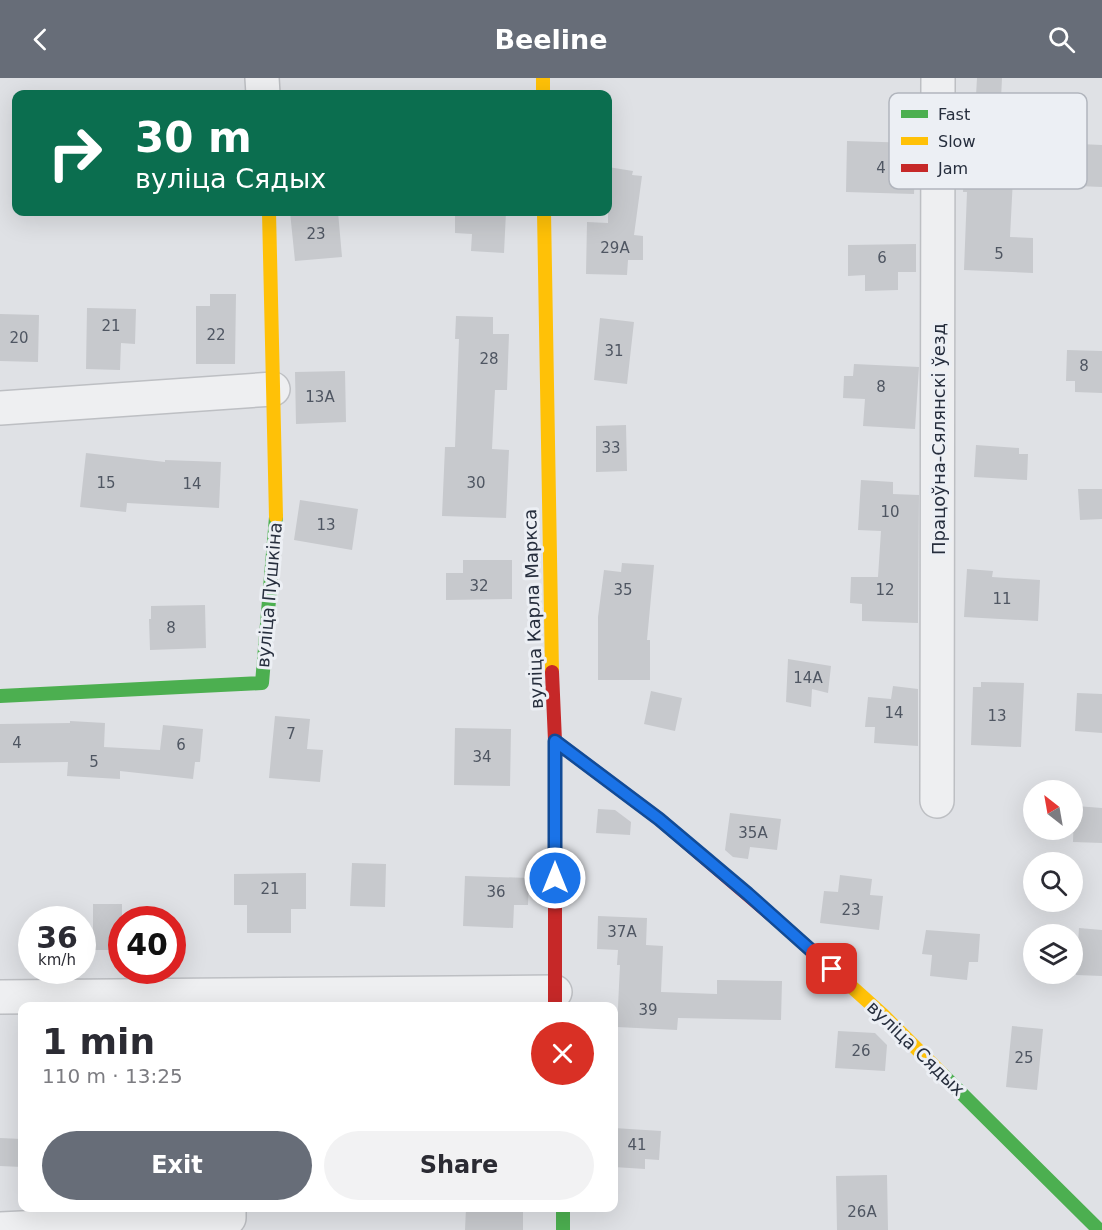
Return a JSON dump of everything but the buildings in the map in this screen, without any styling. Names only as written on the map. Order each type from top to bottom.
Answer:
[{"type":"street","name":"Працоўна-Сялянскі ўезд","points":[[938,78],[938,93]]},
{"type":"street","name":"Працоўна-Сялянскі ўезд","points":[[937,801],[938,189]]},
{"type":"street","name":"вуліца Пушкіна","points":[[0,696],[262,682],[276,511],[269,216]]},
{"type":"street","name":"вуліца Карла Маркса","points":[[544,216],[551,645],[555,741],[555,999]]},
{"type":"street","points":[[0,408],[273,389]]},
{"type":"street","name":"вуліца Сядых","points":[[555,741],[659,819],[748,894],[883,1015],[1099,1230]]},
{"type":"street","points":[[0,997],[231,1001],[555,999]]},
{"type":"street","points":[[0,1229],[229,1218],[229,1212]]},
{"type":"street","points":[[563,1212],[563,1230]]},
{"type":"traffic: fast","points":[[0,696],[262,683],[276,517]]},
{"type":"traffic: fast","points":[[942,1074],[1099,1230]]},
{"type":"traffic: fast","points":[[563,1212],[563,1230]]},
{"type":"traffic: slow","points":[[543,78],[543,90]]},
{"type":"traffic: slow","points":[[269,216],[276,517]]},
{"type":"traffic: slow","points":[[544,216],[552,672]]},
{"type":"traffic: slow","points":[[776,919],[883,1015],[942,1074]]},
{"type":"traffic: jam","points":[[552,672],[555,741],[555,1002]]},
{"type":"traffic: jam","points":[[555,741],[659,819],[776,919]]},
{"type":"route","points":[[555,878],[555,741],[659,819],[832,969]]}]
